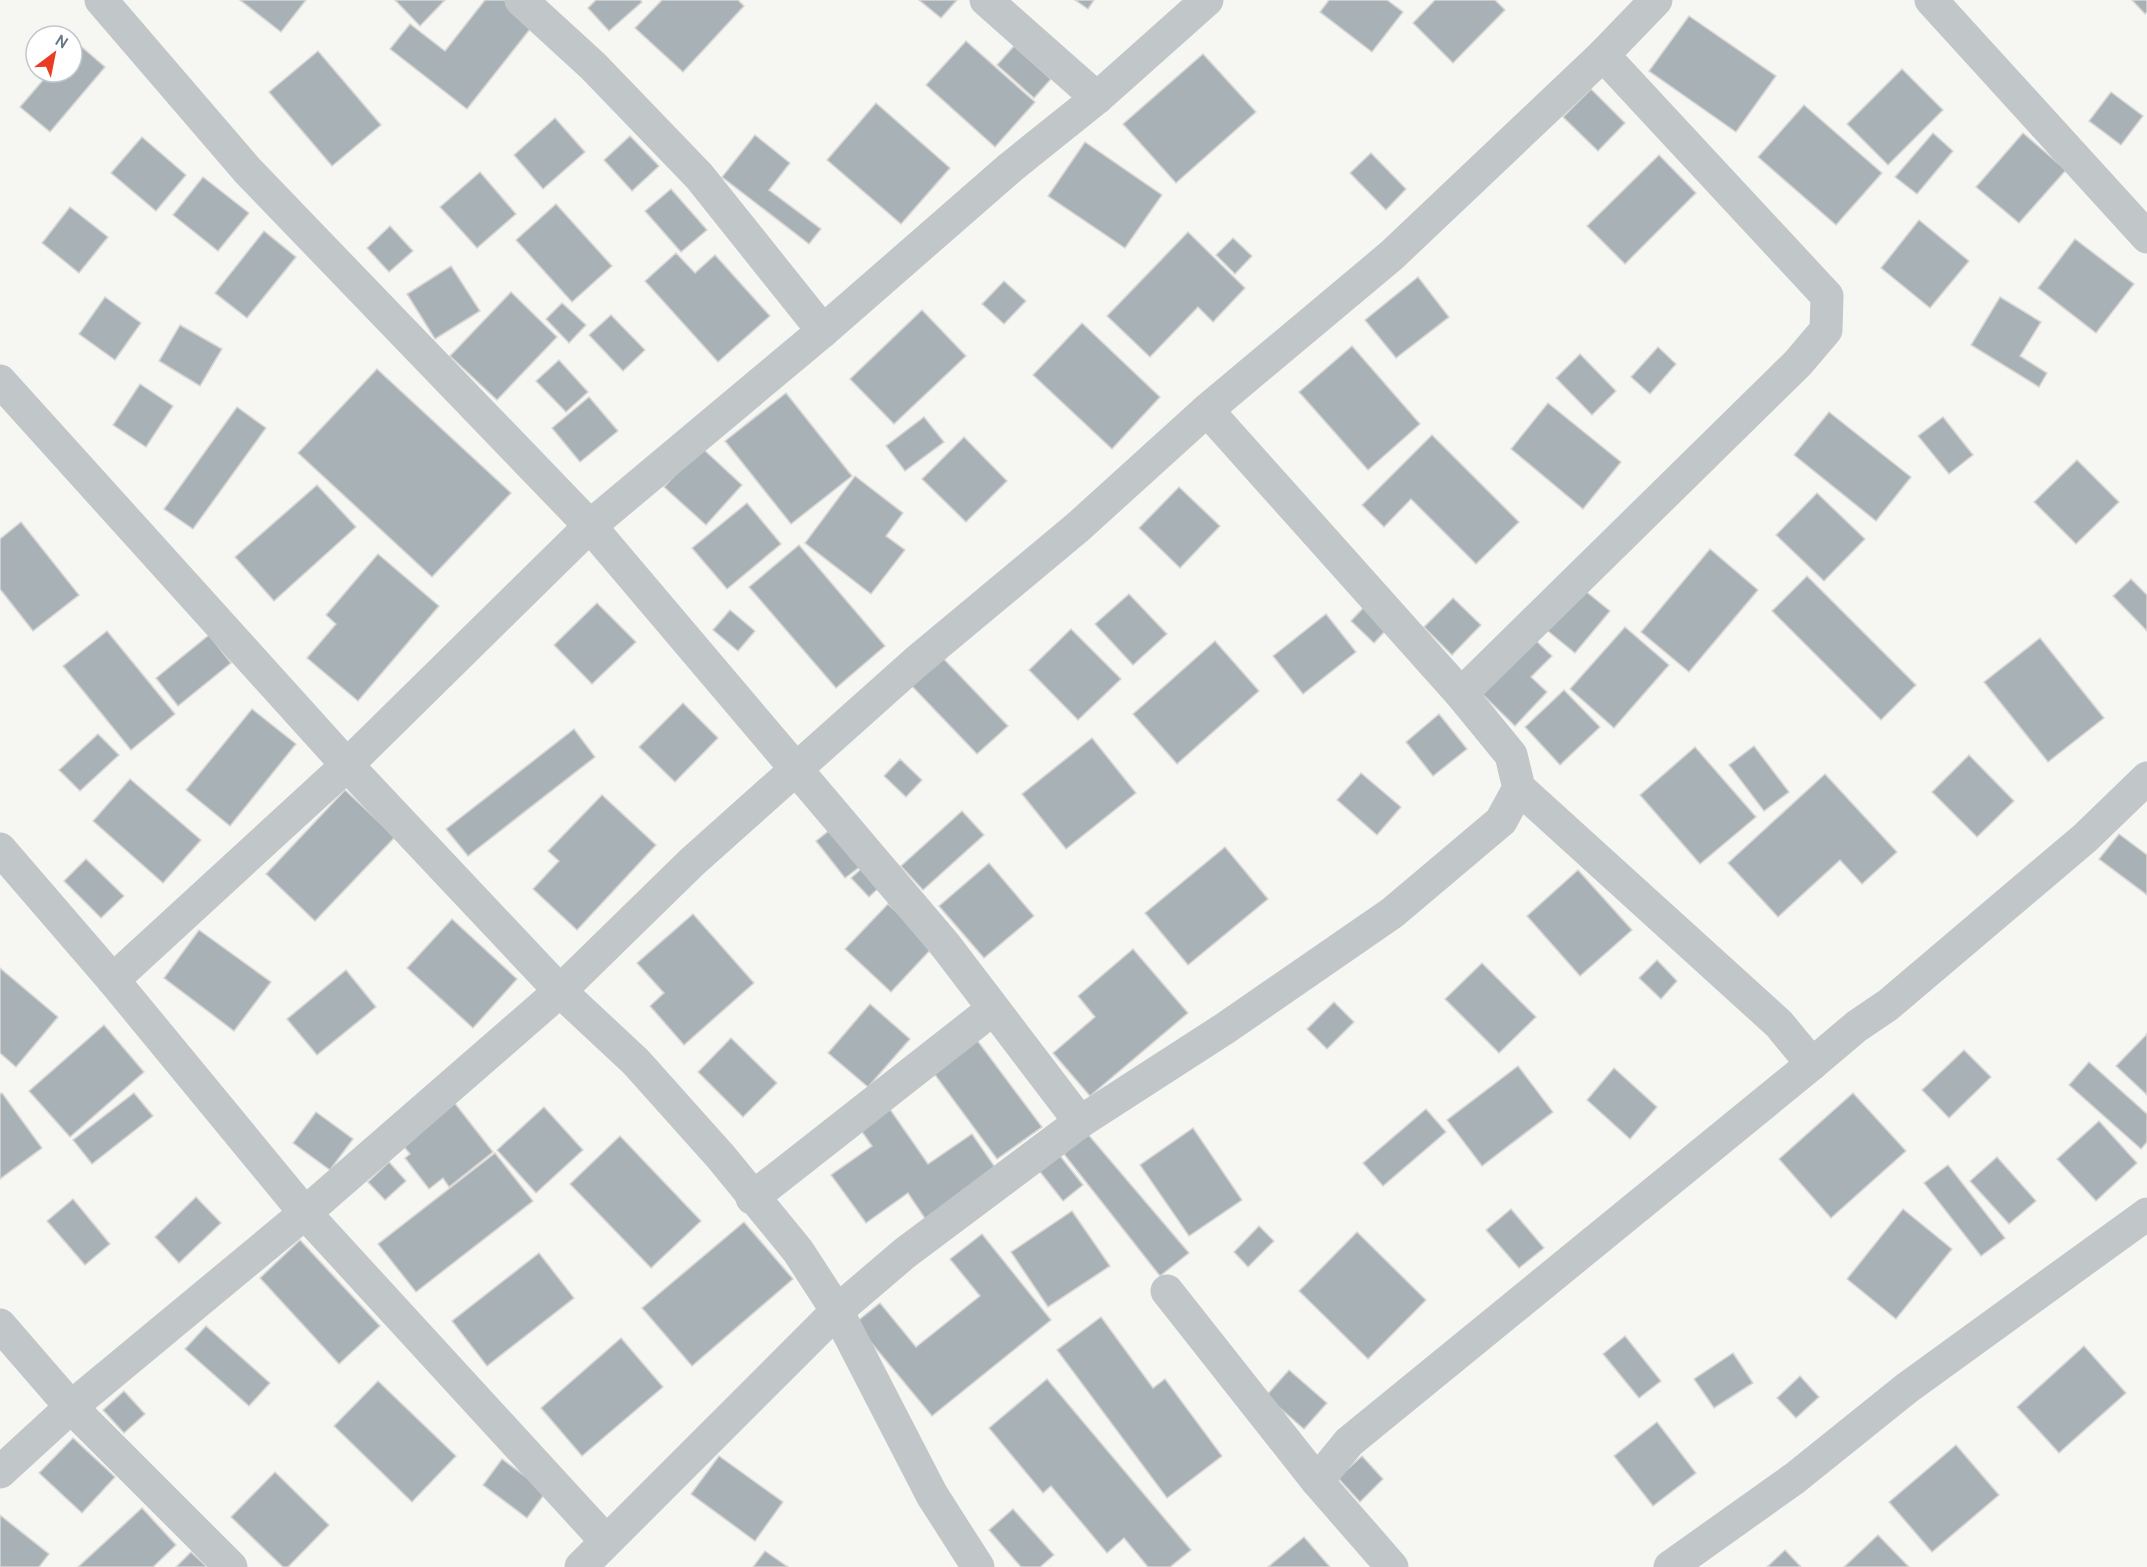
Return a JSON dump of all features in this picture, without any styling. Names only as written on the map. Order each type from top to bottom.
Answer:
[{"type":"street","points":[[102,0],[248,171],[590,526],[946,946],[1080,1122]]},
{"type":"street","points":[[521,0],[593,66],[699,176],[823,332]]},
{"type":"street","points":[[986,0],[1097,98]]},
{"type":"street","points":[[113,980],[347,765],[590,526],[823,332],[1011,167],[1097,98],[1207,0]]},
{"type":"street","points":[[0,1472],[71,1407],[305,1213],[560,991],[692,862],[916,662],[1078,528],[1207,411],[1392,255],[1603,55],[1656,0]]},
{"type":"street","points":[[1931,0],[2147,237]]},
{"type":"street","points":[[1461,694],[1798,363],[1826,330],[1827,296],[1603,55]]},
{"type":"street","points":[[0,381],[347,765],[560,991],[636,1062],[721,1157],[752,1198],[798,1251],[837,1311],[932,1495],[978,1567]]},
{"type":"street","points":[[1207,411],[1461,694],[1511,755],[1519,788],[1779,1024],[1812,1064]]},
{"type":"street","points":[[1317,1481],[1349,1442],[1857,1026],[1888,1005],[2085,838],[2147,778]]},
{"type":"street","points":[[581,1567],[837,1311],[905,1253],[1080,1122],[1224,1029],[1392,913],[1501,822],[1519,788]]},
{"type":"street","points":[[0,849],[113,980],[305,1213],[606,1541]]},
{"type":"street","points":[[752,1198],[993,1009]]},
{"type":"street","points":[[1670,1567],[1795,1478],[1907,1388],[2147,1214]]},
{"type":"street","points":[[1167,1290],[1317,1481],[1392,1567]]},
{"type":"street","points":[[0,1324],[71,1407],[231,1567]]},
{"type":"building","points":[[240,0],[306,0],[281,32]]},
{"type":"building","points":[[395,0],[445,0],[420,26]]},
{"type":"building","points":[[485,0],[504,0],[534,24],[467,109],[390,49],[410,24],[445,51]]},
{"type":"building","points":[[596,0],[640,0],[642,2],[609,31],[588,8]]},
{"type":"building","points":[[662,0],[738,0],[744,6],[683,72],[635,28]]},
{"type":"building","points":[[919,0],[957,0],[941,18]]},
{"type":"building","points":[[1075,0],[1094,0],[1088,9]]},
{"type":"building","points":[[1329,0],[1387,0],[1403,12],[1372,52],[1320,12]]},
{"type":"building","points":[[1435,0],[1495,0],[1505,10],[1453,63],[1413,23]]},
{"type":"building","points":[[2132,0],[2147,0],[2147,12],[2145,14]]},
{"type":"building","points":[[1689,16],[1776,76],[1736,132],[1649,71]]},
{"type":"building","points":[[966,41],[1035,102],[995,147],[926,85]]},
{"type":"building","points":[[1014,46],[1051,79],[1034,98],[997,65]]},
{"type":"building","points":[[84,49],[105,67],[50,132],[20,107],[40,84],[84,84]]},
{"type":"building","points":[[318,51],[381,125],[332,166],[269,92]]},
{"type":"building","points":[[1203,54],[1256,112],[1176,183],[1123,124]]},
{"type":"building","points":[[1902,69],[1943,110],[1888,165],[1847,124]]},
{"type":"building","points":[[1591,89],[1625,123],[1598,151],[1563,117]]},
{"type":"building","points":[[2111,92],[2143,116],[2121,145],[2089,121]]},
{"type":"building","points":[[876,103],[950,168],[901,224],[827,160]]},
{"type":"building","points":[[1804,105],[1882,173],[1836,225],[1758,157]]},
{"type":"building","points":[[555,118],[585,152],[543,189],[514,155]]},
{"type":"building","points":[[1933,133],[1953,151],[1917,194],[1895,177]]},
{"type":"building","points":[[2023,133],[2066,170],[2019,223],[1976,187]]},
{"type":"building","points":[[755,135],[790,163],[769,190],[821,229],[809,244],[722,177]]},
{"type":"building","points":[[630,136],[659,166],[632,191],[604,160]]},
{"type":"building","points":[[142,137],[186,175],[156,211],[111,173]]},
{"type":"building","points":[[1085,142],[1162,195],[1125,248],[1048,196]]},
{"type":"building","points":[[1371,153],[1406,189],[1386,210],[1350,173]]},
{"type":"building","points":[[1659,155],[1696,193],[1625,264],[1587,226]]},
{"type":"building","points":[[480,172],[516,214],[477,248],[440,207]]},
{"type":"building","points":[[203,177],[249,213],[218,251],[173,215]]},
{"type":"building","points":[[671,189],[707,230],[681,252],[645,211]]},
{"type":"building","points":[[556,204],[612,266],[572,302],[516,240]]},
{"type":"building","points":[[70,207],[108,237],[79,273],[42,243]]},
{"type":"building","points":[[1919,220],[1969,261],[1930,308],[1881,268]]},
{"type":"building","points":[[390,226],[413,251],[389,272],[367,248]]},
{"type":"building","points":[[264,231],[296,257],[247,318],[215,293]]},
{"type":"building","points":[[1188,232],[1245,288],[1213,322],[1198,307],[1150,357],[1107,316]]},
{"type":"building","points":[[1233,238],[1252,256],[1235,274],[1216,255]]},
{"type":"building","points":[[2075,239],[2134,284],[2096,333],[2038,288]]},
{"type":"building","points":[[676,253],[695,273],[715,255],[770,316],[718,362],[645,281]]},
{"type":"building","points":[[451,266],[480,311],[435,339],[407,294]]},
{"type":"building","points":[[1418,277],[1449,317],[1396,358],[1365,320]]},
{"type":"building","points":[[1004,281],[1026,301],[1004,324],[982,304]]},
{"type":"building","points":[[511,292],[557,337],[497,400],[450,356]]},
{"type":"building","points":[[105,297],[141,323],[115,360],[79,334]]},
{"type":"building","points":[[2000,297],[2041,322],[2020,356],[2047,373],[2039,387],[1971,345]]},
{"type":"building","points":[[562,303],[586,325],[569,343],[546,319]]},
{"type":"building","points":[[922,310],[966,356],[894,424],[850,379]]},
{"type":"building","points":[[611,315],[645,350],[623,371],[589,335]]},
{"type":"building","points":[[1082,323],[1160,397],[1112,449],[1033,375]]},
{"type":"building","points":[[180,325],[222,349],[200,386],[159,361]]},
{"type":"building","points":[[1352,346],[1420,424],[1368,470],[1299,392]]},
{"type":"building","points":[[1658,347],[1676,364],[1650,394],[1631,377]]},
{"type":"building","points":[[1580,354],[1616,391],[1592,415],[1556,378]]},
{"type":"building","points":[[559,360],[588,392],[566,412],[536,381]]},
{"type":"building","points":[[377,369],[511,493],[432,577],[298,453]]},
{"type":"building","points":[[140,384],[173,406],[146,447],[113,425]]},
{"type":"building","points":[[786,393],[852,476],[791,524],[725,441]]},
{"type":"building","points":[[589,397],[618,431],[580,462],[552,428]]},
{"type":"building","points":[[1548,403],[1621,462],[1583,509],[1511,449]]},
{"type":"building","points":[[237,407],[266,428],[193,529],[164,509]]},
{"type":"building","points":[[1829,412],[1911,477],[1876,521],[1794,455]]},
{"type":"building","points":[[924,417],[944,442],[905,471],[886,446]]},
{"type":"building","points":[[1943,417],[1973,455],[1949,474],[1918,436]]},
{"type":"building","points":[[1432,435],[1519,522],[1476,564],[1411,499],[1384,527],[1362,505]]},
{"type":"building","points":[[964,437],[1007,481],[966,522],[922,479]]},
{"type":"building","points":[[701,447],[742,485],[706,525],[664,487]]},
{"type":"building","points":[[2077,460],[2119,502],[2076,544],[2034,502]]},
{"type":"building","points":[[855,476],[903,513],[886,536],[905,550],[871,594],[805,543]]},
{"type":"building","points":[[317,485],[356,527],[274,601],[235,557]]},
{"type":"building","points":[[1179,487],[1220,526],[1180,568],[1139,528]]},
{"type":"building","points":[[1817,493],[1865,539],[1824,581],[1776,535]]},
{"type":"building","points":[[747,503],[781,544],[727,589],[692,548]]},
{"type":"building","points":[[21,522],[79,595],[33,631],[0,589],[0,539]]},
{"type":"building","points":[[799,545],[885,646],[836,688],[749,587]]},
{"type":"building","points":[[1710,549],[1758,590],[1689,672],[1641,632]]},
{"type":"building","points":[[378,554],[439,606],[358,701],[307,658],[336,624],[326,615]]},
{"type":"building","points":[[1807,576],[1916,685],[1881,720],[1772,611]]},
{"type":"building","points":[[2131,579],[2147,595],[2147,631],[2113,596]]},
{"type":"building","points":[[1578,585],[1610,611],[1575,653],[1543,627]]},
{"type":"building","points":[[1129,594],[1167,634],[1133,665],[1095,624]]},
{"type":"building","points":[[1453,598],[1481,625],[1452,655],[1424,627]]},
{"type":"building","points":[[597,603],[636,642],[592,684],[554,645]]},
{"type":"building","points":[[1364,607],[1387,629],[1374,643],[1351,621]]},
{"type":"building","points":[[730,610],[755,631],[738,651],[713,630]]},
{"type":"building","points":[[1326,614],[1356,652],[1303,694],[1273,656]]},
{"type":"building","points":[[1625,627],[1669,665],[1614,728],[1570,689]]},
{"type":"building","points":[[1071,629],[1121,679],[1078,720],[1029,670]]},
{"type":"building","points":[[107,631],[175,714],[131,750],[63,666]]},
{"type":"building","points":[[1529,634],[1552,656],[1531,677],[1547,692],[1515,726],[1476,688]]},
{"type":"building","points":[[209,635],[231,663],[178,706],[156,678]]},
{"type":"building","points":[[2040,638],[2104,718],[2048,762],[1984,682]]},
{"type":"building","points":[[1215,641],[1259,691],[1177,764],[1133,714]]},
{"type":"building","points":[[940,655],[1008,726],[977,754],[910,684]]},
{"type":"building","points":[[1564,690],[1600,727],[1560,765],[1525,727]]},
{"type":"building","points":[[683,703],[718,738],[675,782],[639,747]]},
{"type":"building","points":[[252,709],[296,744],[230,826],[186,790]]},
{"type":"building","points":[[1439,714],[1467,749],[1433,776],[1406,742]]},
{"type":"building","points":[[574,729],[595,757],[468,856],[446,829]]},
{"type":"building","points":[[98,734],[119,755],[80,791],[59,770]]},
{"type":"building","points":[[1092,738],[1136,793],[1066,849],[1022,794]]},
{"type":"building","points":[[1754,746],[1789,792],[1764,811],[1729,765]]},
{"type":"building","points":[[1695,747],[1756,817],[1700,864],[1640,795]]},
{"type":"building","points":[[1969,755],[2014,801],[1977,837],[1932,792]]},
{"type":"building","points":[[900,759],[922,780],[906,797],[884,776]]},
{"type":"building","points":[[1361,773],[1401,807],[1377,835],[1337,800]]},
{"type":"building","points":[[1825,774],[1897,852],[1862,884],[1840,860],[1778,917],[1728,863]]},
{"type":"building","points":[[130,779],[201,840],[163,883],[93,821]]},
{"type":"building","points":[[345,790],[395,837],[315,921],[266,874]]},
{"type":"building","points":[[602,795],[656,845],[577,930],[533,889],[559,861],[548,851]]},
{"type":"building","points":[[962,811],[984,835],[923,890],[901,866]]},
{"type":"building","points":[[840,822],[870,859],[845,878],[816,841]]},
{"type":"building","points":[[2119,834],[2147,855],[2147,895],[2099,859]]},
{"type":"building","points":[[1225,847],[1268,899],[1188,965],[1145,913]]},
{"type":"building","points":[[86,859],[124,896],[101,918],[64,881]]},
{"type":"building","points":[[868,863],[885,882],[869,897],[851,878]]},
{"type":"building","points":[[989,863],[1034,916],[984,958],[939,906]]},
{"type":"building","points":[[1578,870],[1632,930],[1580,976],[1527,916]]},
{"type":"building","points":[[888,904],[933,947],[891,992],[845,949]]},
{"type":"building","points":[[693,914],[754,983],[684,1045],[650,1006],[664,993],[637,963]]},
{"type":"building","points":[[452,919],[517,979],[473,1028],[407,968]]},
{"type":"building","points":[[199,930],[271,982],[234,1031],[164,978]]},
{"type":"building","points":[[1133,949],[1188,1013],[1090,1096],[1053,1053],[1095,1017],[1078,996]]},
{"type":"building","points":[[1657,960],[1677,981],[1661,999],[1639,978]]},
{"type":"building","points":[[1482,963],[1536,1017],[1499,1053],[1445,999]]},
{"type":"building","points":[[0,968],[58,1017],[16,1067],[0,1053]]},
{"type":"building","points":[[346,970],[376,1007],[317,1055],[287,1019]]},
{"type":"building","points":[[1334,1002],[1354,1022],[1327,1049],[1307,1029]]},
{"type":"building","points":[[870,1004],[910,1039],[868,1087],[828,1053]]},
{"type":"building","points":[[104,1025],[144,1072],[70,1137],[29,1091]]},
{"type":"building","points":[[971,1032],[1042,1127],[997,1159],[927,1064]]},
{"type":"building","points":[[2147,1034],[2147,1095],[2116,1066]]},
{"type":"building","points":[[731,1038],[777,1083],[743,1117],[698,1072]]},
{"type":"building","points":[[1964,1050],[1991,1077],[1949,1118],[1922,1090]]},
{"type":"building","points":[[2089,1062],[2147,1114],[2147,1142],[2141,1149],[2069,1085]]},
{"type":"building","points":[[1518,1066],[1553,1112],[1482,1166],[1447,1120]]},
{"type":"building","points":[[1614,1068],[1657,1107],[1630,1139],[1587,1100]]},
{"type":"building","points":[[2,1093],[42,1148],[0,1179],[0,1094]]},
{"type":"building","points":[[134,1093],[153,1116],[92,1164],[73,1140]]},
{"type":"building","points":[[1853,1093],[1906,1151],[1831,1218],[1779,1159]]},
{"type":"building","points":[[453,1101],[493,1152],[449,1187],[443,1178],[429,1189],[405,1158],[410,1154],[401,1143]]},
{"type":"building","points":[[887,1105],[928,1164],[972,1134],[997,1170],[926,1220],[908,1193],[866,1223],[831,1175],[872,1146],[858,1126]]},
{"type":"building","points":[[544,1107],[583,1150],[536,1193],[497,1150]]},
{"type":"building","points":[[1426,1109],[1446,1132],[1383,1186],[1363,1163]]},
{"type":"building","points":[[316,1112],[353,1139],[330,1170],[293,1143]]},
{"type":"building","points":[[2099,1121],[2137,1163],[2096,1201],[2057,1159]]},
{"type":"building","points":[[1193,1128],[1242,1200],[1189,1236],[1140,1165]]},
{"type":"building","points":[[1086,1132],[1189,1253],[1160,1276],[1064,1154]]},
{"type":"building","points":[[620,1136],[701,1221],[651,1268],[570,1184]]},
{"type":"building","points":[[1057,1152],[1083,1185],[1063,1201],[1037,1168]]},
{"type":"building","points":[[495,1153],[533,1201],[416,1292],[378,1244]]},
{"type":"building","points":[[1997,1157],[2036,1201],[2009,1224],[1970,1181]]},
{"type":"building","points":[[389,1162],[406,1181],[385,1200],[368,1182]]},
{"type":"building","points":[[1948,1165],[2005,1238],[1981,1256],[1924,1183]]},
{"type":"building","points":[[196,1197],[221,1223],[179,1263],[155,1237]]},
{"type":"building","points":[[73,1199],[110,1244],[85,1265],[47,1221]]},
{"type":"building","points":[[1511,1209],[1544,1248],[1519,1268],[1486,1230]]},
{"type":"building","points":[[1903,1209],[1952,1249],[1896,1319],[1847,1279]]},
{"type":"building","points":[[1072,1211],[1110,1266],[1048,1307],[1011,1252]]},
{"type":"building","points":[[744,1222],[793,1279],[692,1366],[642,1308]]},
{"type":"building","points":[[1259,1226],[1274,1241],[1248,1267],[1234,1252]]},
{"type":"building","points":[[1357,1232],[1426,1300],[1368,1359],[1299,1291]]},
{"type":"building","points":[[982,1234],[1051,1320],[932,1416],[855,1323],[880,1303],[916,1347],[980,1296],[950,1259]]},
{"type":"building","points":[[300,1240],[380,1326],[339,1364],[260,1278]]},
{"type":"building","points":[[539,1253],[574,1298],[487,1366],[452,1321]]},
{"type":"building","points":[[1101,1317],[1153,1388],[1165,1379],[1222,1456],[1167,1498],[1057,1350]]},
{"type":"building","points":[[206,1326],[270,1383],[249,1406],[185,1349]]},
{"type":"building","points":[[1625,1336],[1661,1381],[1639,1398],[1603,1354]]},
{"type":"building","points":[[621,1338],[663,1387],[582,1456],[541,1408]]},
{"type":"building","points":[[2084,1346],[2126,1393],[2059,1453],[2017,1407]]},
{"type":"building","points":[[1733,1353],[1753,1383],[1714,1408],[1694,1379]]},
{"type":"building","points":[[1289,1370],[1327,1403],[1304,1429],[1266,1396]]},
{"type":"building","points":[[1800,1376],[1819,1397],[1796,1418],[1777,1398]]},
{"type":"building","points":[[1047,1379],[1191,1550],[1170,1567],[1148,1567],[1124,1538],[1107,1553],[1051,1486],[1043,1493],[989,1428]]},
{"type":"building","points":[[378,1381],[456,1456],[412,1502],[334,1426]]},
{"type":"building","points":[[124,1391],[145,1414],[124,1433],[103,1410]]},
{"type":"building","points":[[1657,1422],[1696,1473],[1653,1506],[1614,1456]]},
{"type":"building","points":[[73,1438],[115,1477],[82,1513],[39,1473]]},
{"type":"building","points":[[1956,1445],[1999,1495],[1932,1552],[1889,1502]]},
{"type":"building","points":[[719,1456],[783,1502],[755,1541],[691,1494]]},
{"type":"building","points":[[1362,1456],[1383,1479],[1360,1502],[1338,1478]]},
{"type":"building","points":[[502,1459],[546,1492],[527,1518],[483,1485]]},
{"type":"building","points":[[275,1472],[329,1525],[288,1567],[283,1567],[231,1517]]},
{"type":"building","points":[[142,1508],[176,1545],[153,1567],[78,1567]]},
{"type":"building","points":[[1013,1509],[1054,1555],[1040,1567],[1021,1567],[989,1530]]},
{"type":"building","points":[[0,1515],[49,1554],[39,1567],[0,1567]]},
{"type":"building","points":[[1878,1535],[1909,1567],[1844,1567]]},
{"type":"building","points":[[1304,1537],[1330,1567],[1268,1567]]},
{"type":"building","points":[[1785,1550],[1801,1567],[1767,1567]]},
{"type":"building","points":[[765,1551],[788,1567],[753,1567]]},
{"type":"building","points":[[191,1552],[207,1567],[176,1567]]}]
